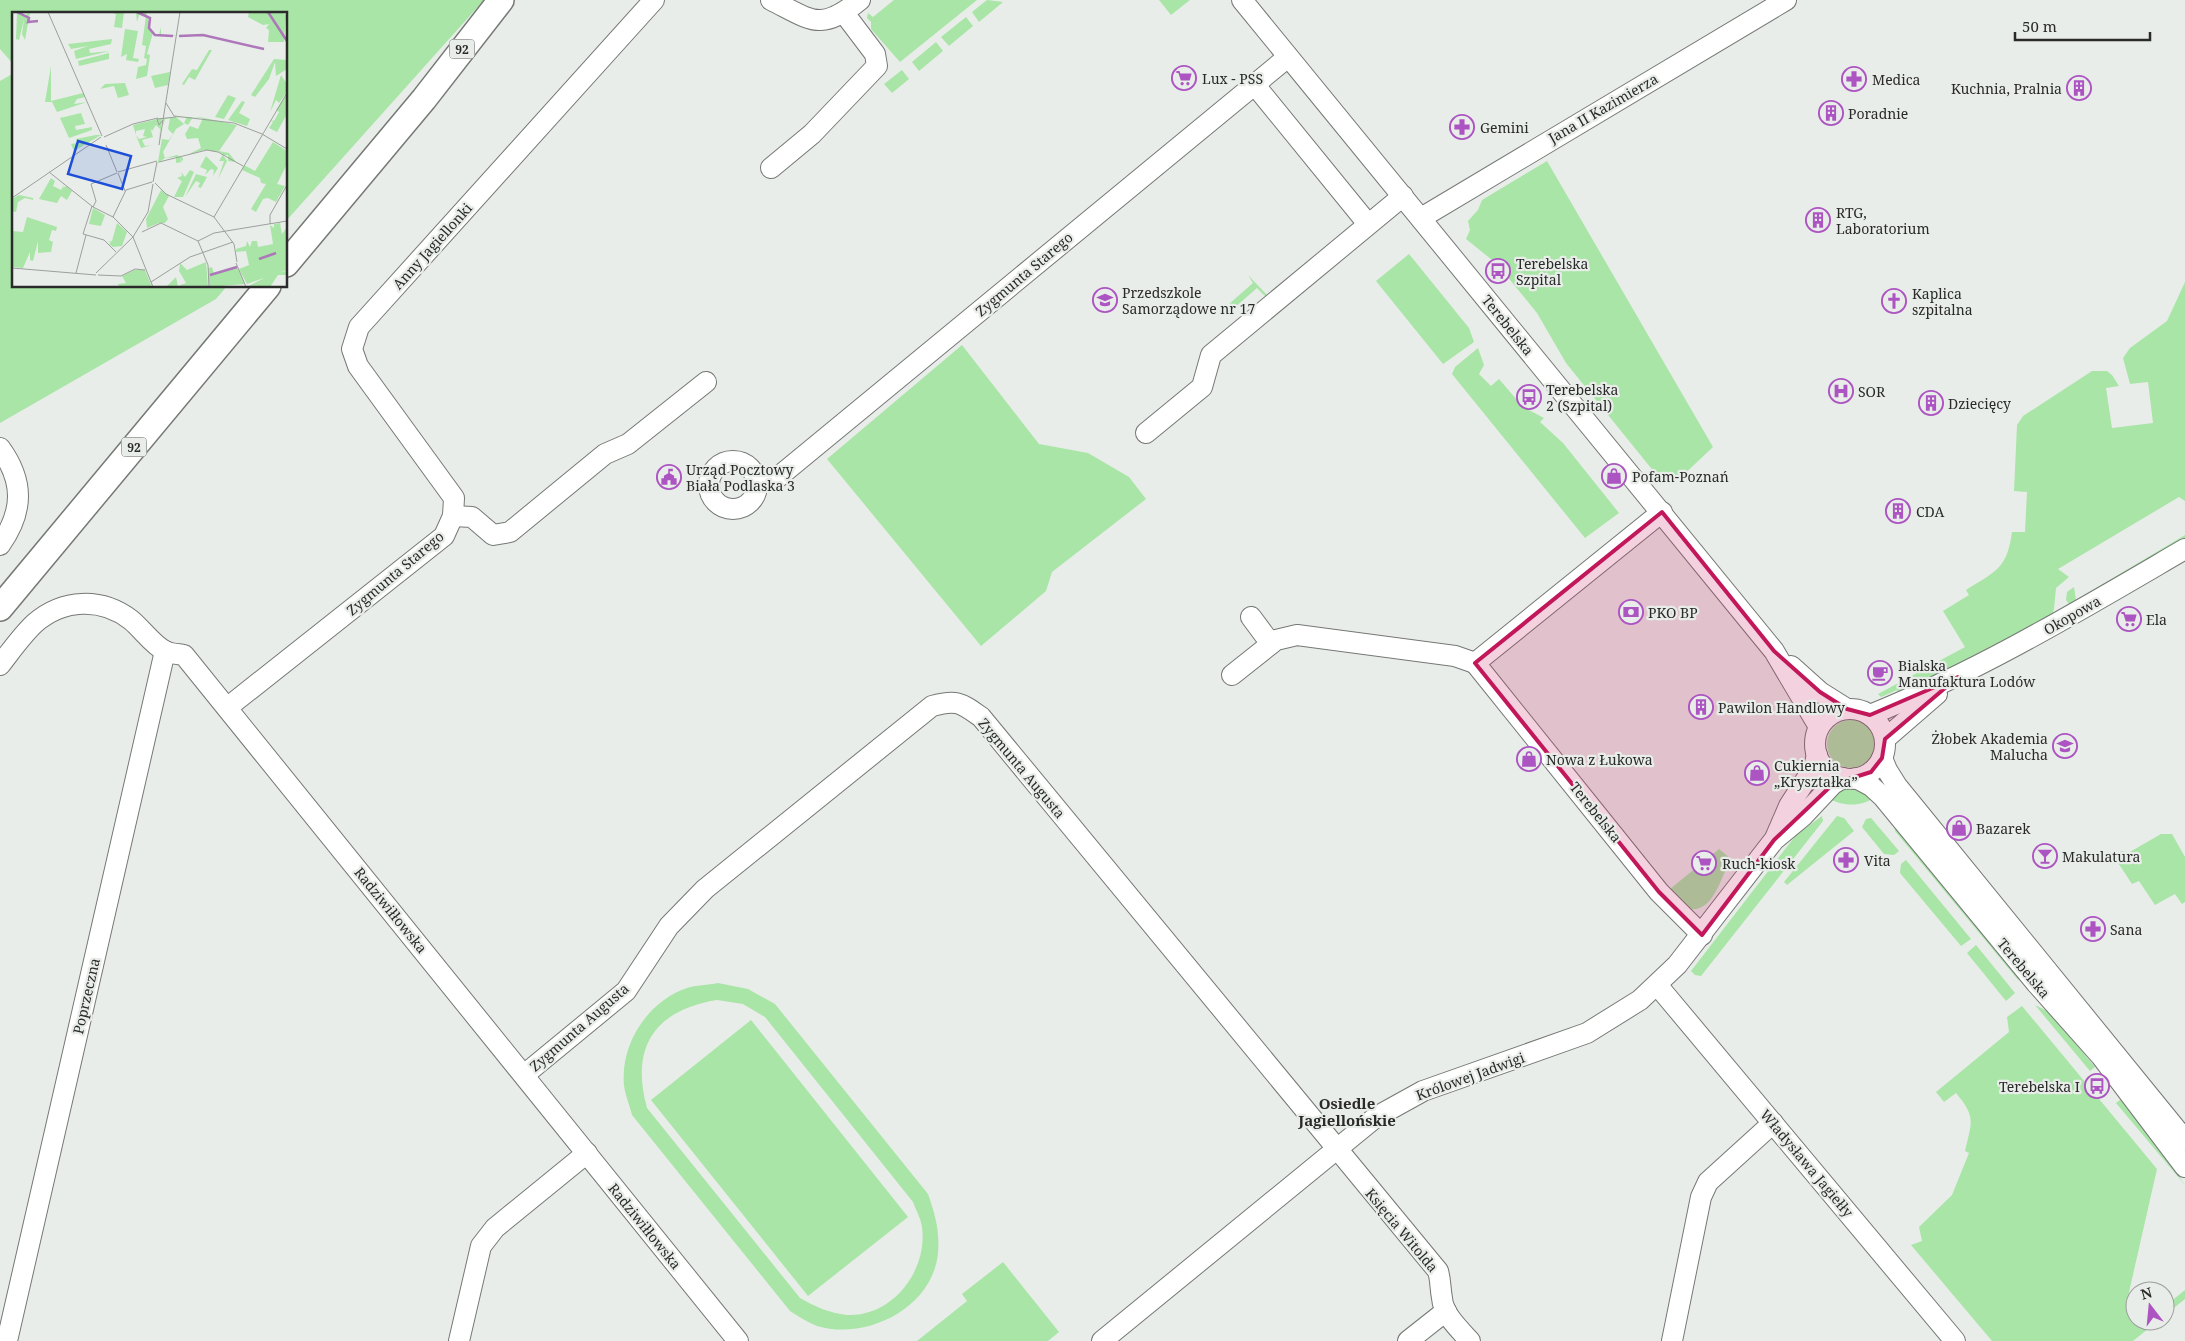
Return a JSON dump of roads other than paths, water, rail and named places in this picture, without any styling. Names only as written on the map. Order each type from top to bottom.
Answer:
[{"type":"main road","name":"92","points":[[288,262],[424,99],[501,0]]},
{"type":"main road","name":"92","points":[[424,99],[520,0]]},
{"type":"main road","name":"92","points":[[0,608],[266,288]]},
{"type":"street","name":"Anny Jagiellonki","points":[[453,516],[454,498],[358,366],[352,350],[359,327],[654,0]]},
{"type":"street","points":[[771,0],[814,20],[837,18],[860,0]]},
{"type":"street","name":"Terebelska","points":[[1242,0],[1774,650],[1820,692],[1847,709]]},
{"type":"street","name":"Jana II Kazimierza","points":[[1421,218],[1786,0]]},
{"type":"street","points":[[771,168],[812,134],[877,66],[875,54],[844,13]]},
{"type":"street","name":"Zygmunta Starego","points":[[758,482],[769,482],[777,478],[1288,57]]},
{"type":"street","points":[[1254,84],[1368,224]]},
{"type":"street","points":[[1146,433],[1202,387],[1211,356],[1403,196]]},
{"type":"street","name":"Zygmunta Starego","points":[[228,707],[444,536],[453,516],[472,517],[493,535],[510,532],[605,454],[628,444],[706,382]]},
{"type":"street","points":[[0,448],[14,472],[18,499],[14,522],[0,544]]},
{"type":"street","points":[[1232,675],[1276,640],[1297,635],[1455,656],[1475,663],[1662,512]]},
{"type":"street","name":"Okopowa","points":[[1870,715],[1958,677],[2068,618],[2185,548]]},
{"type":"street","name":"Radziwiłłowska","points":[[0,665],[34,624],[46,615],[70,604],[82,603],[105,606],[118,612],[130,619],[165,651],[184,655],[228,707],[738,1341]]},
{"type":"street","points":[[1251,617],[1271,644]]},
{"type":"street","name":"Terebelska","points":[[1774,650],[1819,727]]},
{"type":"street","name":"Poprzeczna","points":[[7,1341],[165,651]]},
{"type":"street","name":"Terebelska","points":[[1475,663],[1659,892],[1702,935]]},
{"type":"street","name":"Okopowa","points":[[1884,748],[1958,677]]},
{"type":"street","name":"Zygmunta Augusta","points":[[524,1075],[626,991],[669,926],[705,889],[932,706],[948,701],[961,703],[981,718],[1336,1149]]},
{"type":"street","points":[[1847,709],[1859,710],[1870,715],[1882,730],[1884,748],[1871,772],[1850,778],[1827,770],[1817,755],[1816,736],[1819,727],[1825,719],[1835,712],[1847,709]]},
{"type":"street","name":"Terebelska","points":[[1884,748],[1887,770],[1897,786],[2185,1140]]},
{"type":"street","name":"Królowej Jadwigi","points":[[1774,840],[1789,806],[1814,768],[1817,755]]},
{"type":"street","name":"Terebelska","points":[[1850,778],[1871,786],[1883,797],[2036,983],[2101,1056],[2185,1167]]},
{"type":"street","name":"Królowej Jadwigi","points":[[1102,1341],[1376,1117],[1423,1092],[1587,1033],[1640,1000],[1658,986],[1702,935],[1774,840],[1803,816],[1833,784],[1850,778]]},
{"type":"street","name":"Władysława Jagiełły","points":[[1658,986],[1955,1341]]},
{"type":"street","points":[[1672,1341],[1701,1196],[1708,1182],[1772,1123]]},
{"type":"street","name":"Księcia Witolda","points":[[1336,1149],[1438,1271],[1442,1285],[1442,1299],[1446,1311],[1470,1341]]},
{"type":"street","points":[[460,1341],[481,1246],[495,1228],[587,1153]]},
{"type":"street","points":[[1408,1341],[1446,1311]]},
{"type":"place","name":"Lux - PSS","points":[[1184,78]]},
{"type":"place","name":"Medica","points":[[1854,79]]},
{"type":"place","name":"Kuchnia, Pralnia","points":[[2079,88]]},
{"type":"place","name":"Poradnie","points":[[1831,113]]},
{"type":"place","name":"Gemini","points":[[1462,127]]},
{"type":"place","name":"RTG, Laboratorium","points":[[1818,220]]},
{"type":"place","name":"Terebelska Szpital","points":[[1498,271]]},
{"type":"place","name":"Przedszkole Samorządowe nr 17","points":[[1105,300]]},
{"type":"place","name":"Kaplica szpitalna","points":[[1894,301]]},
{"type":"place","name":"SOR","points":[[1841,391]]},
{"type":"place","name":"Terebelska 2 (Szpital)","points":[[1529,397]]},
{"type":"place","name":"Dziecięcy","points":[[1931,403]]},
{"type":"place","name":"Pofam-Poznań","points":[[1614,476]]},
{"type":"place","name":"Urząd Pocztowy Biała Podlaska 3","points":[[669,477]]},
{"type":"place","name":"CDA","points":[[1898,511]]},
{"type":"place","name":"PKO BP","points":[[1631,612]]},
{"type":"place","name":"Ela","points":[[2129,619]]},
{"type":"place","name":"Bialska Manufaktura Lodów","points":[[1880,673]]},
{"type":"place","name":"Pawilon Handlowy","points":[[1701,707]]},
{"type":"place","name":"Żłobek Akademia Malucha","points":[[2065,746]]},
{"type":"place","name":"Nowa z Łukowa","points":[[1529,759]]},
{"type":"place","name":"Cukiernia „Kryształka”","points":[[1757,773]]},
{"type":"place","name":"Bazarek","points":[[1959,828]]},
{"type":"place","name":"Makulatura","points":[[2045,856]]},
{"type":"place","name":"Vita","points":[[1846,860]]},
{"type":"place","name":"Ruch-kiosk","points":[[1704,863]]},
{"type":"place","name":"Sana","points":[[2093,929]]},
{"type":"place","name":"Terebelska I","points":[[2097,1086]]},
{"type":"district","name":"Osiedle Jagiellońskie","points":[[1347,1112]]}]
